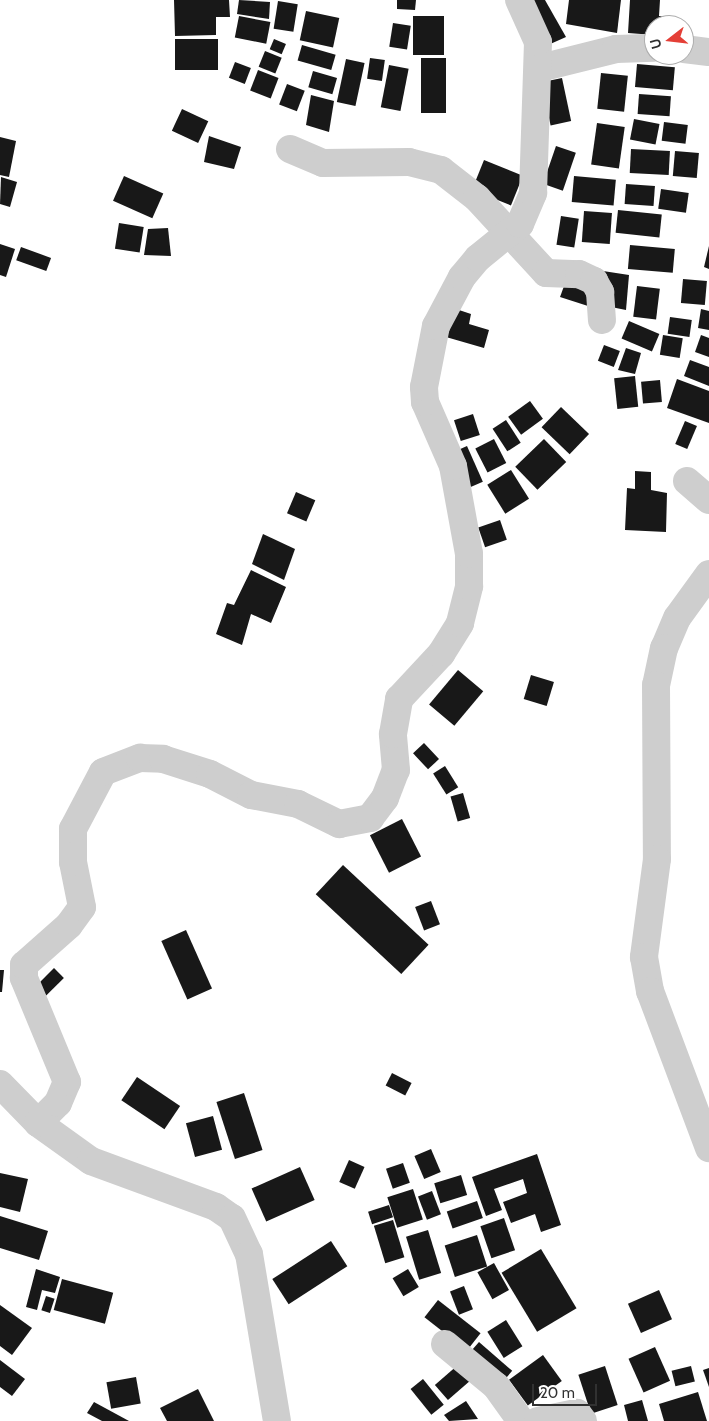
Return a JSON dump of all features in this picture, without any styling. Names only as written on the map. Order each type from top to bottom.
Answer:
[{"type":"street","points":[[38,1123],[58,1103],[68,1082],[24,978],[24,965],[69,925],[82,906],[73,862],[72,829],[103,772],[140,758],[163,759],[210,774],[251,795],[298,804],[339,824],[370,818],[385,798],[396,770],[393,734],[399,699],[441,654],[460,623],[469,586],[469,554],[453,466],[424,396],[436,326],[462,277],[506,234],[520,224],[533,193],[540,68],[534,26],[519,0]]},
{"type":"street","points":[[540,68],[616,49],[644,48]]},
{"type":"street","points":[[694,50],[709,52]]},
{"type":"street","points":[[290,149],[322,163],[409,162],[442,170],[477,198],[506,234],[546,272],[578,274],[594,281],[600,292],[602,320]]},
{"type":"street","points":[[687,481],[709,500]]},
{"type":"street","points":[[709,574],[677,618],[664,648],[656,685],[657,859],[644,957],[650,991],[709,1148]]},
{"type":"street","points":[[0,1084],[38,1123],[91,1161],[216,1207],[232,1218],[249,1254],[277,1421]]},
{"type":"street","points":[[445,1344],[496,1386],[521,1421]]},
{"type":"street","points":[[538,1421],[576,1413],[582,1421]]},
{"type":"building","points":[[174,0],[229,0],[230,17],[216,17],[216,35],[175,36]]},
{"type":"building","points":[[239,0],[270,2],[269,19],[237,14]]},
{"type":"building","points":[[397,0],[416,0],[415,10],[397,9]]},
{"type":"building","points":[[532,0],[545,0],[566,37],[548,45]]},
{"type":"building","points":[[569,0],[621,0],[617,33],[566,24]]},
{"type":"building","points":[[630,0],[660,0],[659,15],[644,15],[644,34],[628,33]]},
{"type":"building","points":[[278,1],[298,4],[293,32],[274,29]]},
{"type":"building","points":[[306,11],[339,18],[333,47],[300,40]]},
{"type":"building","points":[[239,16],[270,22],[266,44],[235,38]]},
{"type":"building","points":[[413,16],[444,16],[444,55],[413,55]]},
{"type":"building","points":[[393,23],[411,26],[407,50],[389,47]]},
{"type":"building","points":[[175,39],[218,39],[218,70],[175,70]]},
{"type":"building","points":[[274,39],[286,44],[282,54],[270,49]]},
{"type":"building","points":[[302,45],[336,55],[331,70],[298,60]]},
{"type":"building","points":[[265,51],[282,58],[275,74],[259,67]]},
{"type":"building","points":[[370,58],[385,60],[382,81],[367,79]]},
{"type":"building","points":[[421,58],[446,58],[446,113],[421,113]]},
{"type":"building","points":[[346,59],[365,63],[355,106],[337,102]]},
{"type":"building","points":[[235,62],[251,68],[245,84],[229,78]]},
{"type":"building","points":[[637,64],[675,67],[673,90],[635,87]]},
{"type":"building","points":[[389,65],[409,69],[400,111],[381,107]]},
{"type":"building","points":[[258,70],[279,78],[271,98],[250,91]]},
{"type":"building","points":[[313,71],[337,78],[332,94],[308,87]]},
{"type":"building","points":[[601,73],[628,76],[624,112],[597,109]]},
{"type":"building","points":[[562,78],[571,121],[551,125],[541,82]]},
{"type":"building","points":[[287,84],[305,91],[297,111],[279,105]]},
{"type":"building","points":[[639,94],[671,96],[670,116],[638,114]]},
{"type":"building","points":[[311,95],[334,101],[329,132],[306,125]]},
{"type":"building","points":[[182,109],[208,121],[198,143],[172,131]]},
{"type":"building","points":[[634,119],[660,124],[656,145],[630,140]]},
{"type":"building","points":[[664,122],[688,125],[686,144],[662,141]]},
{"type":"building","points":[[597,123],[625,127],[619,168],[591,165]]},
{"type":"building","points":[[209,136],[241,147],[234,169],[204,162]]},
{"type":"building","points":[[0,137],[16,141],[9,177],[0,175]]},
{"type":"building","points":[[556,146],[576,153],[563,191],[543,184]]},
{"type":"building","points":[[631,149],[670,151],[669,175],[630,173]]},
{"type":"building","points":[[675,151],[699,153],[697,178],[673,176]]},
{"type":"building","points":[[484,160],[523,176],[511,205],[472,190]]},
{"type":"building","points":[[124,176],[163,193],[152,218],[113,201]]},
{"type":"building","points":[[574,176],[616,180],[614,206],[572,202]]},
{"type":"building","points":[[1,177],[17,182],[10,207],[0,204]]},
{"type":"building","points":[[626,184],[655,186],[654,206],[625,204]]},
{"type":"building","points":[[661,189],[689,193],[686,213],[658,209]]},
{"type":"building","points":[[618,210],[662,215],[659,237],[616,233]]},
{"type":"building","points":[[584,211],[612,213],[610,244],[582,242]]},
{"type":"building","points":[[561,216],[579,219],[574,247],[556,245]]},
{"type":"building","points":[[119,223],[144,227],[140,253],[115,249]]},
{"type":"building","points":[[168,228],[171,256],[144,255],[148,229]]},
{"type":"building","points":[[0,244],[15,249],[6,277],[0,275]]},
{"type":"building","points":[[630,245],[675,249],[673,273],[628,269]]},
{"type":"building","points":[[709,246],[709,269],[704,267]]},
{"type":"building","points":[[21,247],[51,258],[46,271],[16,260]]},
{"type":"building","points":[[603,271],[629,275],[626,310],[606,306]]},
{"type":"building","points":[[567,278],[591,287],[588,306],[560,297]]},
{"type":"building","points":[[683,279],[707,281],[705,305],[681,303]]},
{"type":"building","points":[[637,286],[660,289],[656,320],[633,317]]},
{"type":"building","points":[[456,309],[471,314],[469,324],[489,330],[484,348],[446,337]]},
{"type":"building","points":[[701,309],[709,311],[709,330],[698,328]]},
{"type":"building","points":[[670,317],[692,320],[689,337],[668,334]]},
{"type":"building","points":[[629,321],[659,334],[652,351],[622,338]]},
{"type":"building","points":[[663,335],[683,338],[680,358],[660,355]]},
{"type":"building","points":[[701,335],[709,338],[709,357],[695,352]]},
{"type":"building","points":[[604,345],[620,351],[614,367],[598,361]]},
{"type":"building","points":[[626,348],[641,353],[635,374],[618,370]]},
{"type":"building","points":[[690,360],[709,367],[709,386],[684,376]]},
{"type":"building","points":[[635,376],[638,407],[617,409],[614,378]]},
{"type":"building","points":[[677,379],[709,391],[709,423],[667,408]]},
{"type":"building","points":[[660,380],[662,402],[643,404],[641,382]]},
{"type":"building","points":[[530,401],[543,419],[521,435],[508,417]]},
{"type":"building","points":[[561,407],[589,434],[570,454],[542,427]]},
{"type":"building","points":[[473,414],[480,435],[461,441],[454,420]]},
{"type":"building","points":[[506,420],[521,443],[507,451],[493,429]]},
{"type":"building","points":[[685,421],[697,426],[687,449],[675,444]]},
{"type":"building","points":[[494,439],[506,463],[488,473],[475,449]]},
{"type":"building","points":[[544,439],[566,462],[537,490],[515,467]]},
{"type":"building","points":[[467,446],[483,482],[470,487],[454,452]]},
{"type":"building","points":[[511,470],[529,499],[505,514],[487,485]]},
{"type":"building","points":[[635,471],[651,472],[651,490],[667,493],[666,532],[625,530],[627,488],[635,489]]},
{"type":"building","points":[[296,492],[315,500],[306,521],[287,513]]},
{"type":"building","points":[[500,520],[507,540],[485,547],[478,527]]},
{"type":"building","points":[[263,534],[295,549],[284,580],[252,564]]},
{"type":"building","points":[[251,570],[286,587],[271,623],[251,614],[242,645],[216,634],[227,603],[234,605]]},
{"type":"building","points":[[458,670],[483,691],[454,726],[429,704]]},
{"type":"building","points":[[531,675],[554,682],[547,706],[524,699]]},
{"type":"building","points":[[424,743],[439,759],[428,769],[413,753]]},
{"type":"building","points":[[445,766],[458,787],[446,795],[433,773]]},
{"type":"building","points":[[463,793],[470,818],[458,822],[451,797]]},
{"type":"building","points":[[402,819],[421,856],[389,873],[370,835]]},
{"type":"building","points":[[343,865],[429,945],[401,974],[316,894]]},
{"type":"building","points":[[431,901],[440,924],[424,930],[415,907]]},
{"type":"building","points":[[186,930],[212,988],[187,999],[161,941]]},
{"type":"building","points":[[54,968],[64,978],[46,996],[36,986]]},
{"type":"building","points":[[0,970],[4,970],[2,992],[0,992]]},
{"type":"building","points":[[392,1073],[412,1083],[405,1095],[386,1085]]},
{"type":"building","points":[[137,1077],[180,1106],[164,1129],[121,1100]]},
{"type":"building","points":[[244,1093],[263,1150],[235,1159],[216,1102]]},
{"type":"building","points":[[213,1116],[222,1150],[195,1157],[186,1123]]},
{"type":"building","points":[[431,1149],[441,1172],[424,1179],[414,1156]]},
{"type":"building","points":[[537,1154],[561,1225],[541,1232],[535,1214],[511,1223],[503,1202],[527,1193],[523,1179],[494,1189],[502,1210],[486,1216],[472,1177]]},
{"type":"building","points":[[349,1160],[365,1167],[355,1189],[339,1182]]},
{"type":"building","points":[[403,1163],[410,1183],[393,1189],[386,1169]]},
{"type":"building","points":[[300,1167],[315,1200],[266,1221],[252,1189]]},
{"type":"building","points":[[0,1173],[28,1179],[20,1212],[0,1207]]},
{"type":"building","points":[[461,1175],[467,1195],[440,1203],[434,1183]]},
{"type":"building","points":[[413,1189],[423,1219],[397,1228],[387,1197]]},
{"type":"building","points":[[432,1191],[441,1214],[427,1220],[418,1196]]},
{"type":"building","points":[[477,1201],[483,1218],[453,1228],[447,1211]]},
{"type":"building","points":[[389,1205],[393,1217],[372,1224],[368,1212]]},
{"type":"building","points":[[0,1216],[48,1231],[39,1260],[0,1248]]},
{"type":"building","points":[[504,1218],[515,1250],[491,1258],[480,1226]]},
{"type":"building","points":[[393,1220],[404,1257],[385,1263],[374,1226]]},
{"type":"building","points":[[428,1230],[441,1273],[419,1280],[406,1237]]},
{"type":"building","points":[[477,1235],[487,1266],[455,1277],[445,1246]]},
{"type":"building","points":[[331,1241],[347,1266],[289,1304],[272,1279]]},
{"type":"building","points":[[541,1249],[577,1308],[537,1332],[502,1273]]},
{"type":"building","points":[[494,1263],[509,1290],[492,1299],[477,1272]]},
{"type":"building","points":[[36,1269],[60,1277],[55,1293],[42,1290],[37,1310],[26,1307]]},
{"type":"building","points":[[408,1269],[419,1287],[403,1296],[393,1278]]},
{"type":"building","points":[[62,1279],[113,1293],[105,1324],[54,1310]]},
{"type":"building","points":[[464,1286],[473,1309],[459,1315],[450,1291]]},
{"type":"building","points":[[659,1290],[672,1319],[641,1333],[628,1304]]},
{"type":"building","points":[[46,1296],[55,1299],[50,1313],[41,1310]]},
{"type":"building","points":[[438,1300],[481,1333],[467,1351],[424,1317]]},
{"type":"building","points":[[0,1305],[32,1328],[12,1355],[0,1346]]},
{"type":"building","points":[[506,1320],[522,1346],[504,1358],[487,1332]]},
{"type":"building","points":[[479,1342],[512,1371],[500,1385],[467,1356]]},
{"type":"building","points":[[655,1347],[670,1381],[644,1393],[629,1359]]},
{"type":"building","points":[[543,1355],[562,1381],[528,1406],[509,1380]]},
{"type":"building","points":[[0,1360],[25,1379],[12,1396],[0,1387]]},
{"type":"building","points":[[459,1364],[472,1379],[448,1400],[435,1385]]},
{"type":"building","points":[[605,1366],[618,1405],[591,1414],[578,1375]]},
{"type":"building","points":[[691,1366],[695,1382],[675,1386],[672,1371]]},
{"type":"building","points":[[709,1368],[709,1387],[703,1370]]},
{"type":"building","points":[[136,1377],[141,1404],[111,1409],[106,1382]]},
{"type":"building","points":[[423,1379],[444,1405],[431,1415],[411,1389]]},
{"type":"building","points":[[198,1389],[214,1421],[167,1421],[160,1408]]},
{"type":"building","points":[[698,1392],[707,1421],[664,1421],[659,1404]]},
{"type":"building","points":[[642,1400],[648,1421],[628,1421],[624,1405]]},
{"type":"building","points":[[466,1401],[478,1419],[449,1421],[444,1415]]},
{"type":"building","points":[[94,1402],[129,1421],[102,1421],[87,1413]]}]
